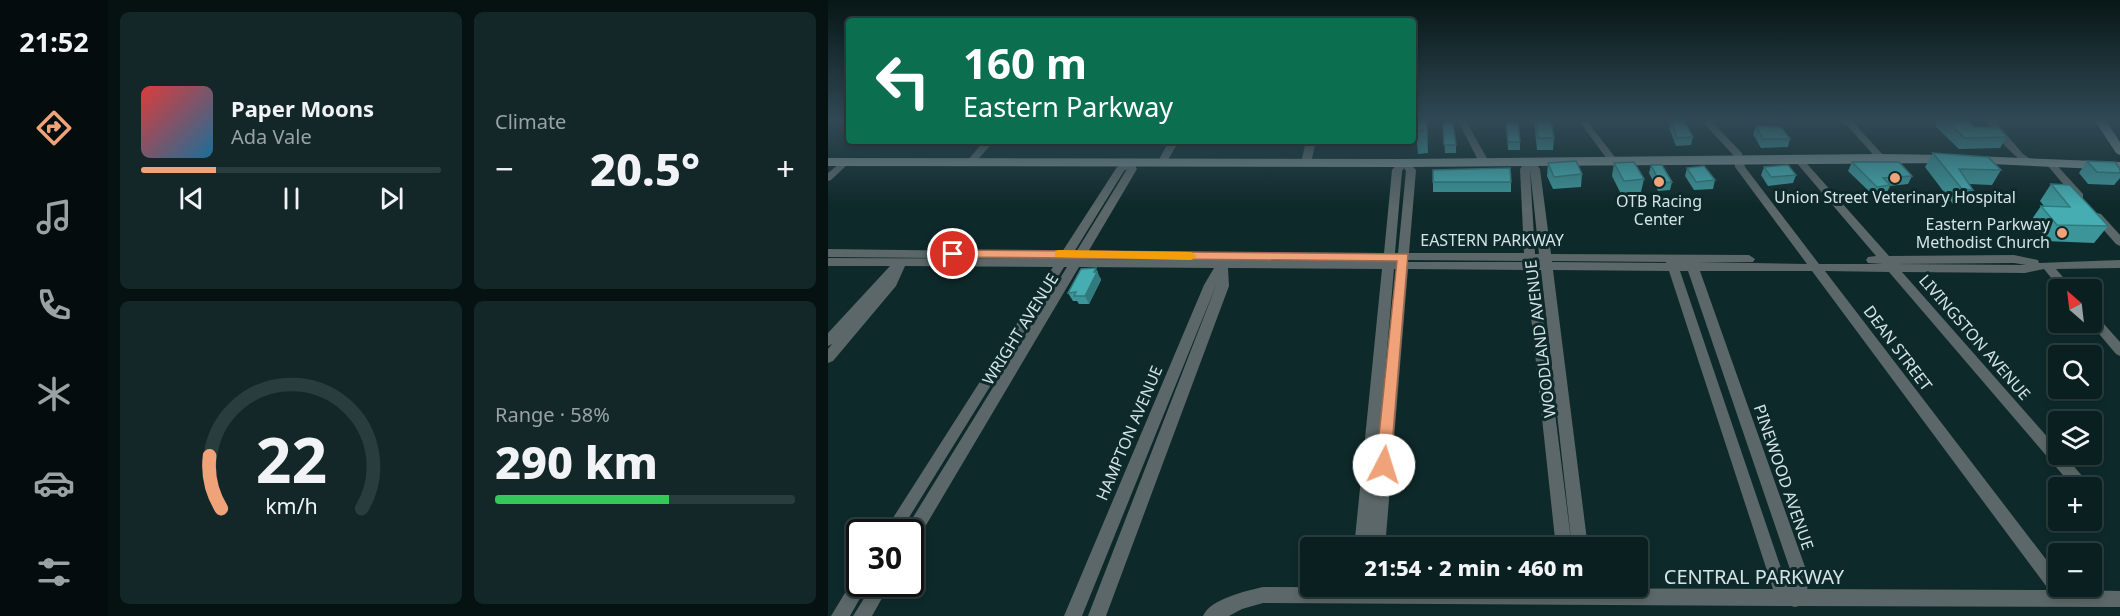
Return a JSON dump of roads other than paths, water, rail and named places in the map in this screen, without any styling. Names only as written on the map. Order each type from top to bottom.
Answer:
[{"type":"main road","points":[[828,162],[1404,163],[1881,158],[2120,166]]},
{"type":"street","points":[[971,162],[982,150]]},
{"type":"street","points":[[1162,163],[1169,150]]},
{"type":"street","points":[[1306,163],[1309,150]]},
{"type":"street","points":[[1477,150],[1484,162]]},
{"type":"street","points":[[1605,150],[1613,161]]},
{"type":"street","name":"DEAN STREET","points":[[1733,150],[1738,155],[1740,167],[2065,598]]},
{"type":"street","points":[[1873,150],[1881,158]]},
{"type":"street","points":[[2015,150],[2029,162]]},
{"type":"street","name":"LIVINGSTON AVENUE","points":[[1798,159],[2074,477]]},
{"type":"street","points":[[828,178],[845,162]]},
{"type":"street","name":"WOODLAND AVENUE","points":[[1563,537],[1531,261],[1525,169],[1529,162],[1535,169],[1579,537]]},
{"type":"street","name":"WRIGHT AVENUE","points":[[901,519],[1132,169],[1130,163]]},
{"type":"street","points":[[1363,537],[1387,261],[1411,170],[1404,163]]},
{"type":"street","points":[[2050,163],[2120,242]]},
{"type":"street","points":[[1378,537],[1403,261],[1401,206]]},
{"type":"street","name":"EASTERN PARKWAY","points":[[828,253],[905,258]]},
{"type":"street","points":[[828,341],[905,258]]},
{"type":"street","points":[[828,358],[892,283],[905,258]]},
{"type":"street","name":"EASTERN PARKWAY","points":[[828,262],[905,258],[1546,261],[1890,264],[2025,269],[2047,265],[2120,264]]},
{"type":"street","name":"WRIGHT AVENUE","points":[[920,519],[1071,259]]},
{"type":"street","name":"HAMPTON AVENUE","points":[[1073,616],[1210,285],[1224,261]]},
{"type":"street","name":"HAMPTON AVENUE","points":[[1097,616],[1223,286],[1224,261]]},
{"type":"street","points":[[1672,263],[1777,582],[1795,599]]},
{"type":"street","name":"PINEWOOD AVENUE","points":[[1691,263],[1802,581],[1795,599]]},
{"type":"street","points":[[2047,265],[2059,279]]},
{"type":"street","points":[[2102,330],[2120,351]]},
{"type":"street","name":"CENTRAL PARKWAY","points":[[1212,616],[1239,601],[1263,595],[1300,593]]},
{"type":"street","name":"CENTRAL PARKWAY","points":[[1648,593],[1795,599],[2120,599]]},
{"type":"street","points":[[840,616],[852,597]]},
{"type":"street","points":[[862,616],[874,597]]},
{"type":"place","name":"Union Street Veterinary Hospital","points":[[1895,178]]},
{"type":"place","name":"OTB Racing Center","points":[[1659,182]]},
{"type":"place","name":"Eastern Parkway Methodist Church","points":[[2062,233]]}]
